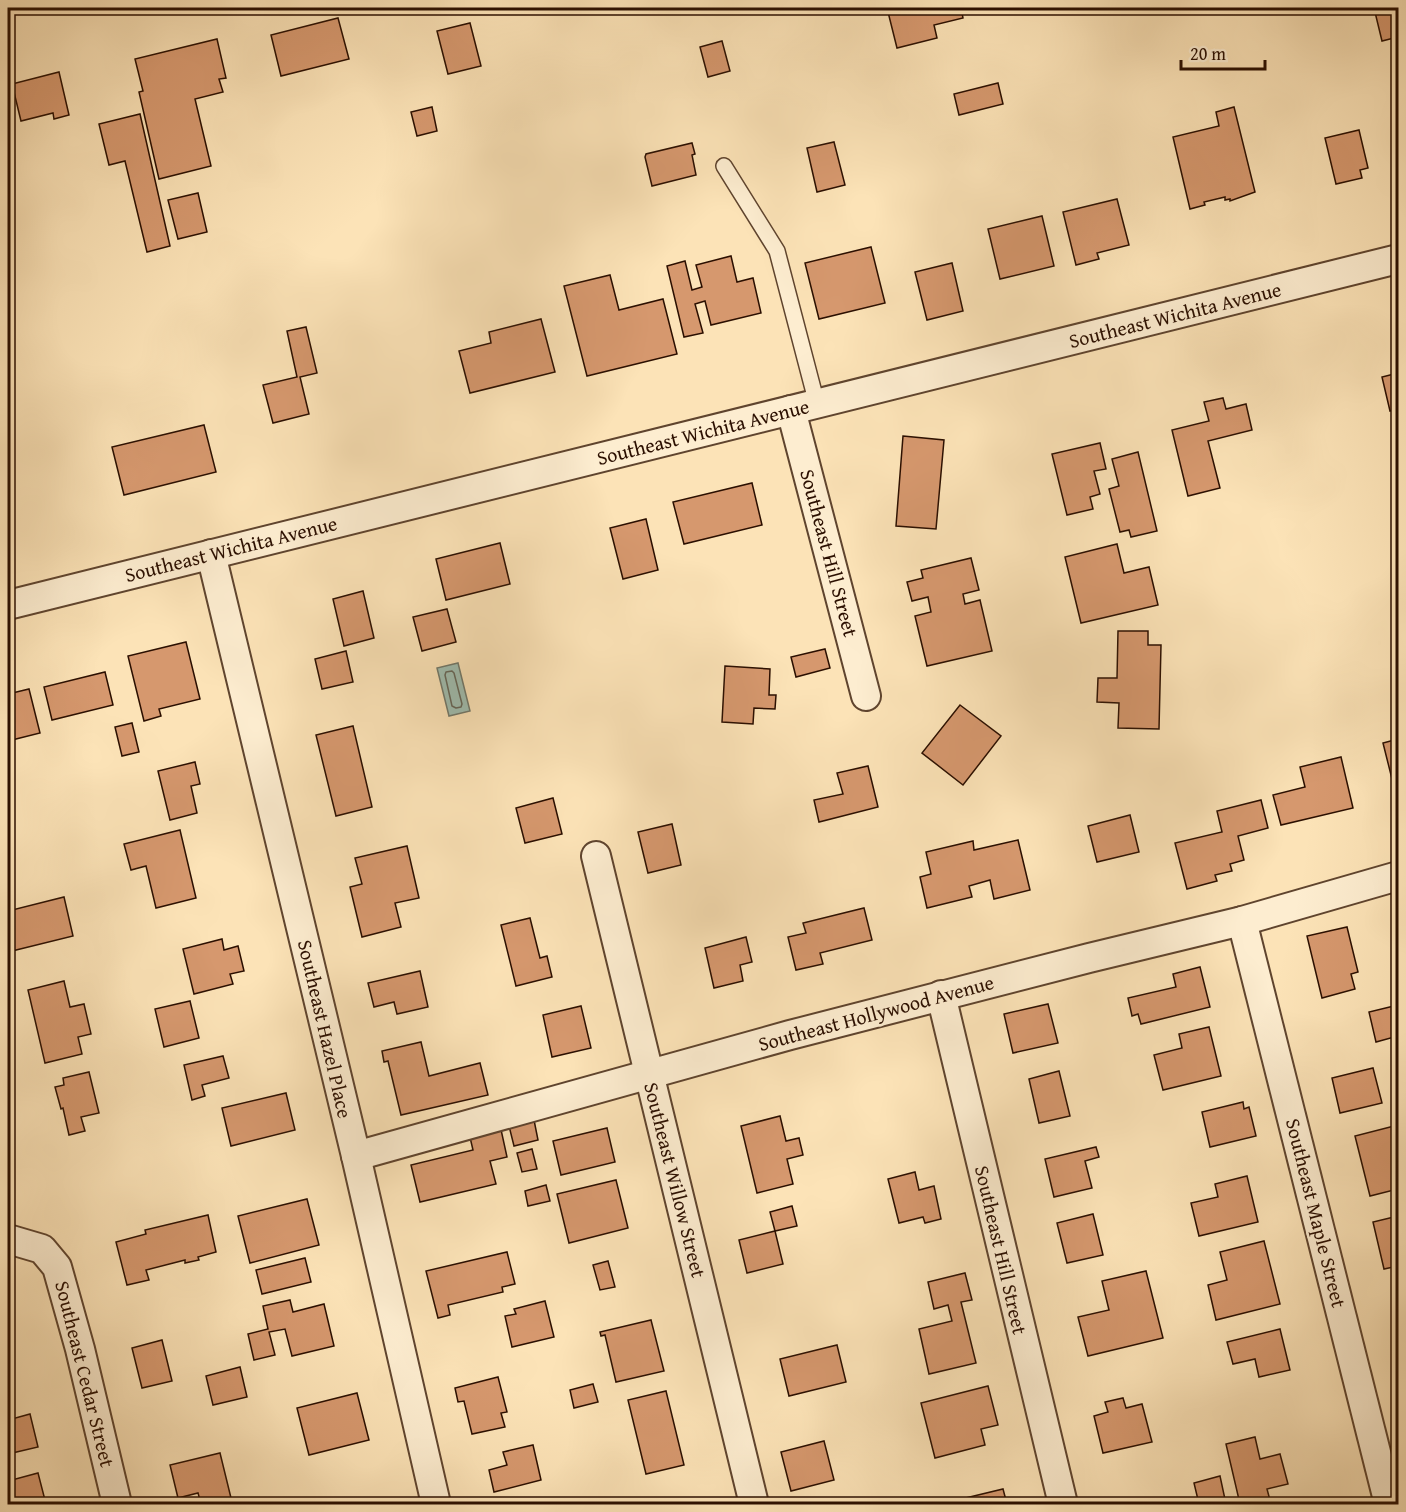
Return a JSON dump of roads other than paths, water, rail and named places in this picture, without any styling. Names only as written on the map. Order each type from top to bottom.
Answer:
[{"type":"street","name":"Southeast Wichita Avenue","points":[[8,605],[1398,259]]},
{"type":"street","name":"Southeast Hill Street","points":[[804,407],[866,696]]},
{"type":"street","name":"Southeast Hazel Place","points":[[211,554],[356,1156],[436,1504]]},
{"type":"street","name":"Southeast Willow Street","points":[[596,855],[754,1504]]},
{"type":"street","name":"Southeast Hollywood Avenue","points":[[356,1156],[940,995],[1242,921],[1398,876]]},
{"type":"street","name":"Southeast Maple Street","points":[[1242,921],[1389,1504]]},
{"type":"street","name":"Southeast Hill Street","points":[[940,995],[1063,1504]]},
{"type":"street","name":"Southeast Cedar Street","points":[[8,1239],[42,1249],[57,1267],[80,1349],[117,1504]]},
{"type":"lane","points":[[724,166],[777,251],[804,407]]},
{"type":"water","points":[[458,663],[470,711],[449,716],[437,668]]}]
